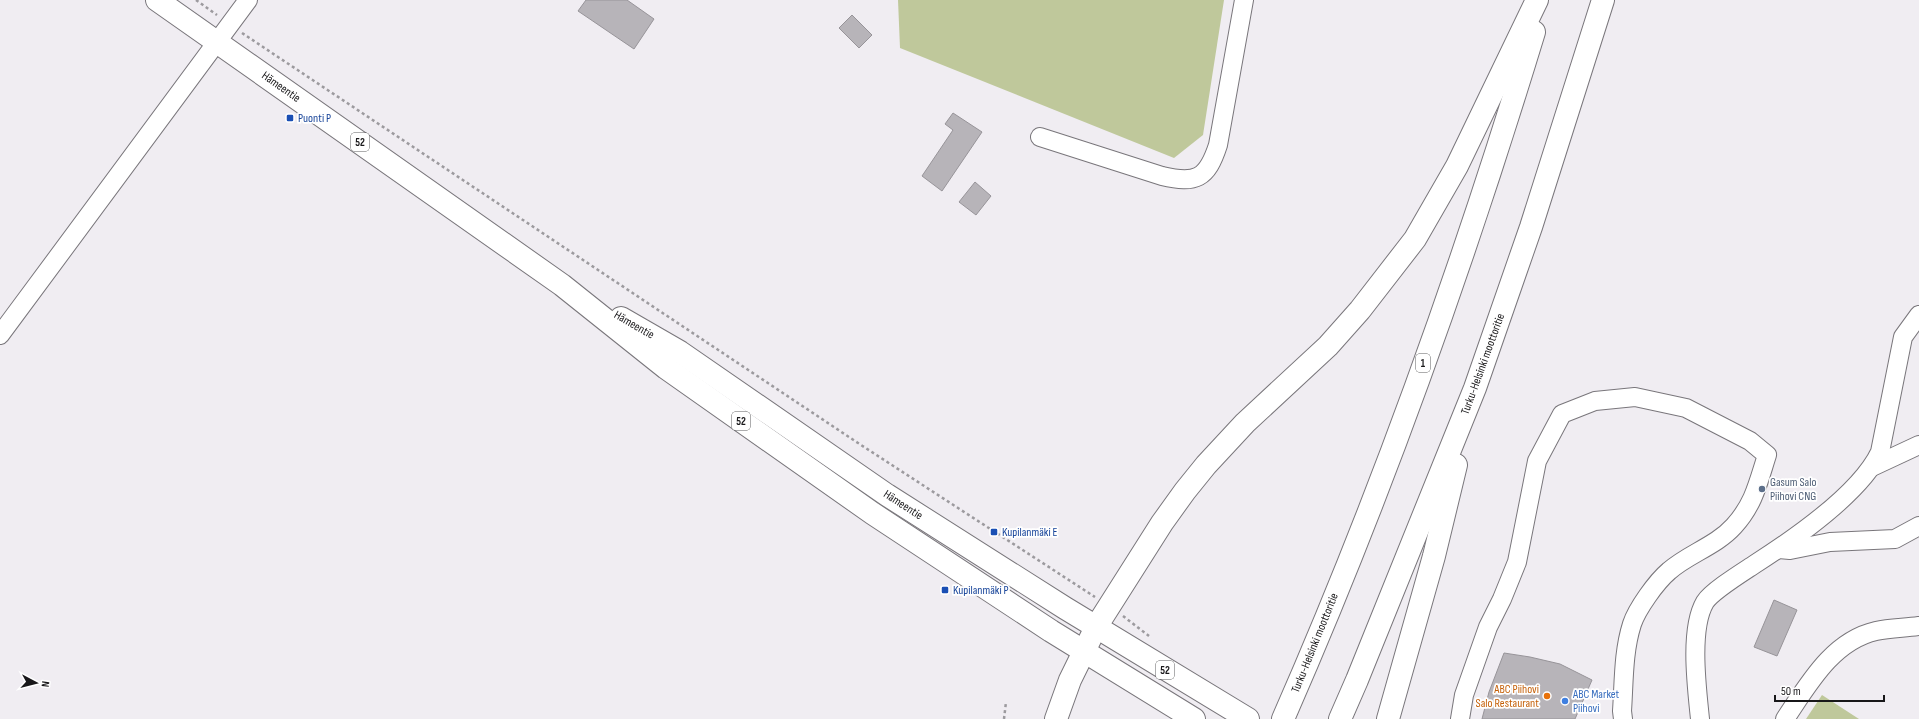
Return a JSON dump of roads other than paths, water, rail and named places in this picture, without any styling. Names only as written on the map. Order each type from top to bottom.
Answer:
[{"type":"main road","name":"Hämeentie","points":[[157,0],[562,284],[666,368],[820,477],[1083,652],[1194,719]]},
{"type":"main road","points":[[1056,719],[1070,680],[1096,627],[1162,523],[1206,465],[1246,423],[1328,346],[1360,310],[1415,239],[1457,166],[1537,0]]},
{"type":"main road","name":"Turku-Helsinki moottoritie","points":[[1283,719],[1370,507],[1446,303],[1507,120],[1544,0]]},
{"type":"main road","name":"Turku-Helsinki moottoritie","points":[[1340,719],[1475,388],[1531,226],[1603,0]]},
{"type":"main road","name":"Hämeentie","points":[[562,284],[680,352],[887,495],[1096,627],[1242,715]]},
{"type":"main road","points":[[1388,719],[1434,556],[1475,388]]},
{"type":"street","points":[[0,335],[248,0]]},
{"type":"street","points":[[1040,137],[1162,176],[1180,180],[1189,180],[1199,176],[1213,160],[1218,145],[1244,0]]},
{"type":"street","points":[[1874,466],[1880,452],[1903,337],[1919,315]]},
{"type":"street","points":[[1460,719],[1464,695],[1488,627],[1502,599],[1517,562],[1537,461],[1562,414],[1595,401],[1635,397],[1686,408],[1750,441],[1767,455],[1753,499],[1733,527],[1705,548],[1669,571],[1645,601],[1633,623],[1626,654],[1622,712],[1623,719]]},
{"type":"street","points":[[1700,719],[1695,634],[1705,602],[1728,582],[1779,548],[1834,506],[1874,466],[1919,445]]},
{"type":"street","points":[[1779,548],[1790,550],[1830,542],[1895,539],[1919,526]]},
{"type":"street","points":[[1785,719],[1817,670],[1851,640],[1875,631],[1919,626]]},
{"type":"street","points":[[1624,683],[1636,719]]},
{"type":"place","name":"Puonti P","points":[[290,118]]},
{"type":"place","name":"Gasum Salo Piihovi CNG","points":[[1762,489]]},
{"type":"place","name":"Kupilanmäki E","points":[[994,532]]},
{"type":"place","name":"Kupilanmäki P","points":[[945,590]]},
{"type":"place","name":"ABC Piihovi Salo Restaurant","points":[[1547,696]]},
{"type":"place","name":"ABC Market Piihovi","points":[[1565,701]]}]
